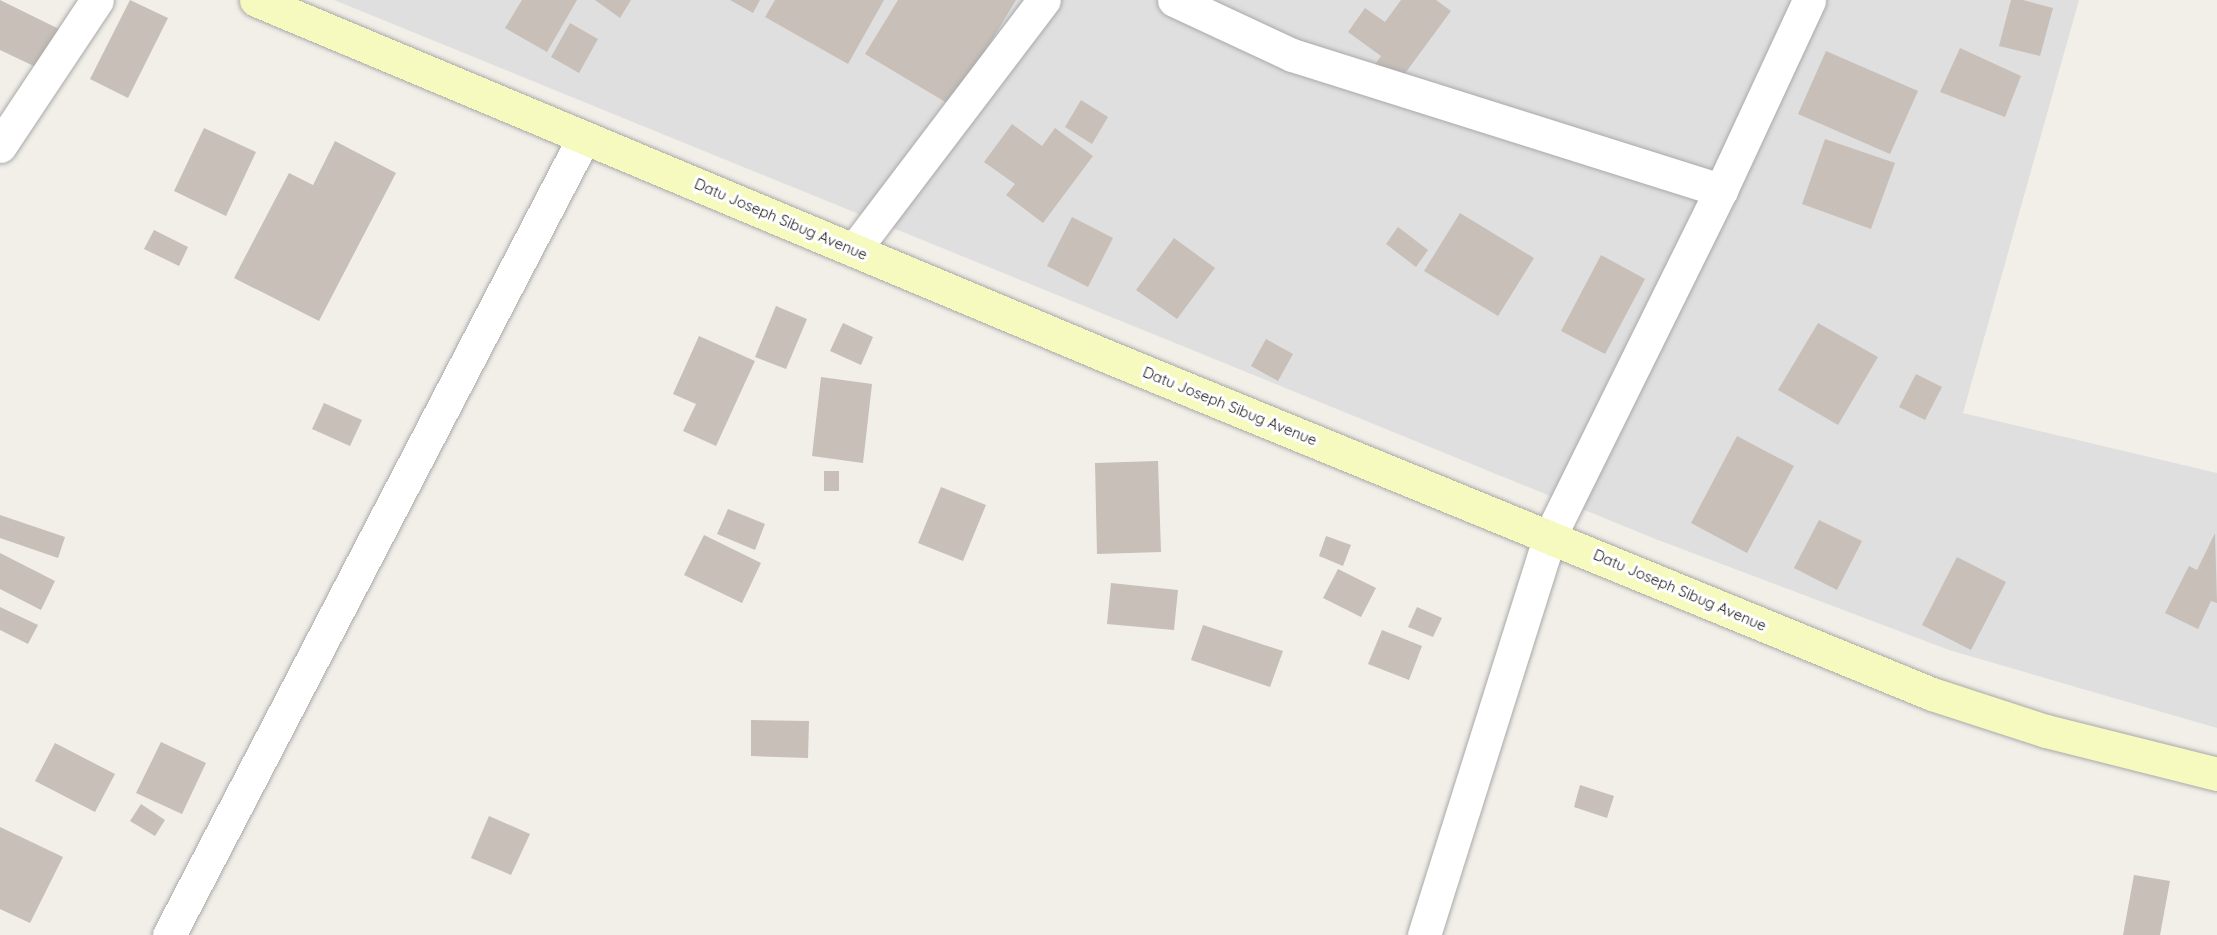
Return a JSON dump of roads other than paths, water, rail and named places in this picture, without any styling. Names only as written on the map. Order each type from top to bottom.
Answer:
[{"type":"main road","name":"Datu Joseph Sibug Avenue","points":[[256,0],[1261,419],[1932,694],[2046,731],[2217,774]]},
{"type":"street","points":[[0,146],[97,0]]},
{"type":"street","points":[[854,250],[1044,0]]},
{"type":"street","points":[[1174,0],[1292,55],[1721,190]]},
{"type":"street","points":[[1425,935],[1550,536],[1721,190],[1809,0]]},
{"type":"street","points":[[169,935],[584,137]]}]
